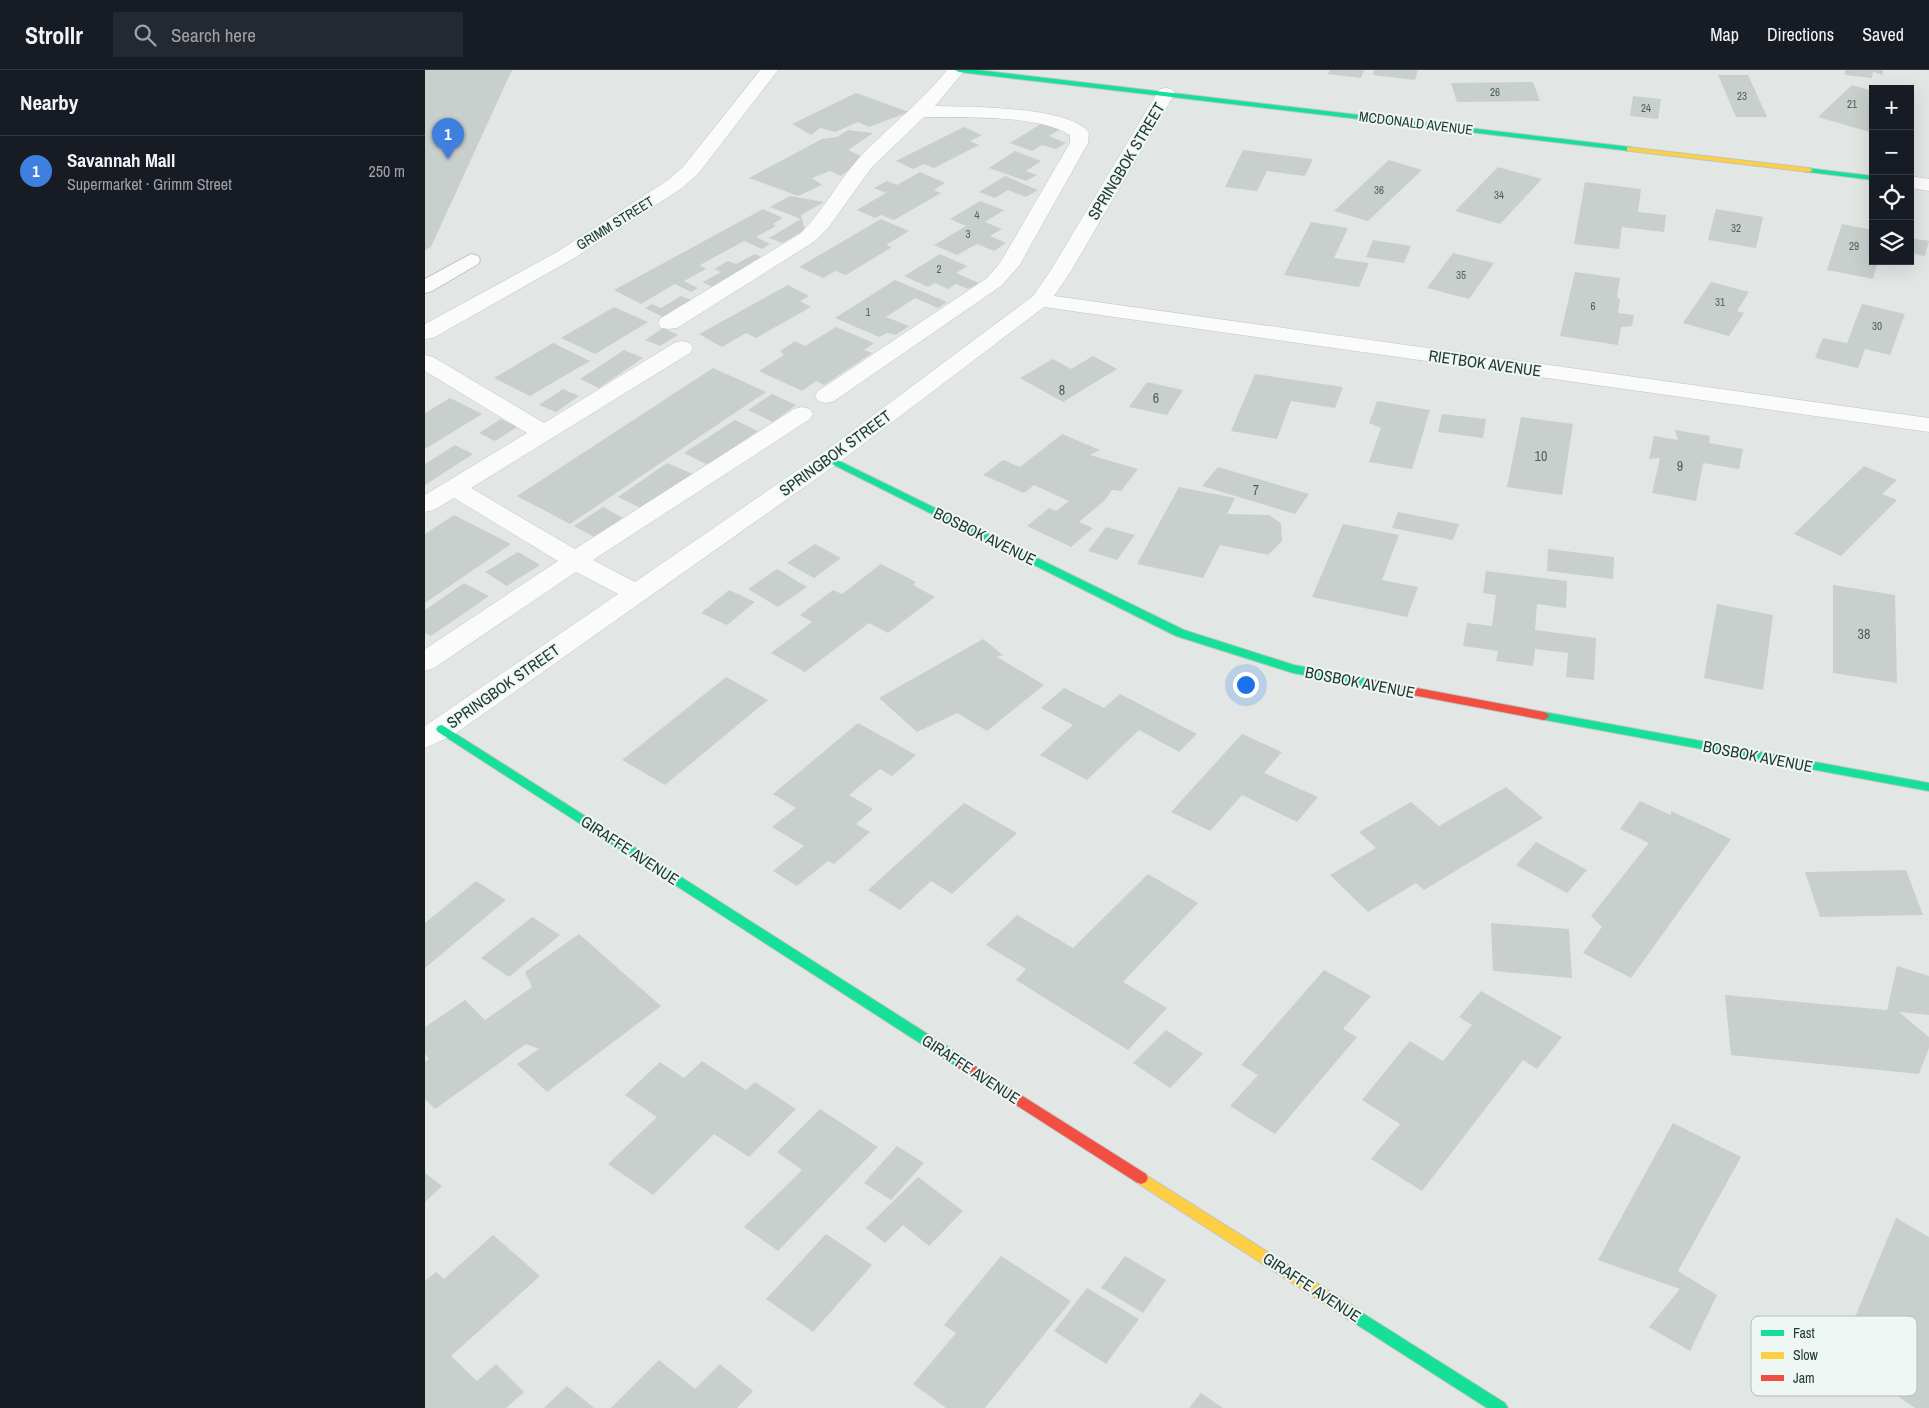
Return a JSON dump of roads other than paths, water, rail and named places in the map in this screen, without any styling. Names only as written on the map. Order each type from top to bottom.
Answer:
[{"type":"street","name":"GRIMM STREET","points":[[425,333],[564,256],[675,184],[691,170],[769,70]]},
{"type":"street","name":"MCDONALD AVENUE","points":[[957,70],[1166,93],[1869,178]]},
{"type":"street","points":[[669,323],[808,238],[825,219],[865,164],[891,136],[936,96],[957,70]]},
{"type":"street","name":"SPRINGBOK STREET","points":[[433,733],[829,459],[1040,300],[1061,271],[1166,93]]},
{"type":"street","points":[[826,396],[994,282],[1009,266],[1079,143],[1080,133],[1073,126],[1034,117],[919,111]]},
{"type":"street","points":[[1914,182],[1929,184]]},
{"type":"street","name":"RIETBOK AVENUE","points":[[1040,300],[1929,425]]},
{"type":"street","points":[[425,505],[681,348]]},
{"type":"street","points":[[425,362],[544,433]]},
{"type":"street","points":[[425,662],[576,560],[802,414]]},
{"type":"street","name":"BOSBOK AVENUE","points":[[829,459],[1180,633],[1257,659],[1293,669],[1929,787]]},
{"type":"street","points":[[455,488],[576,560],[636,593]]},
{"type":"street","name":"GIRAFFE AVENUE","points":[[433,733],[1500,1408]]},
{"type":"lane","points":[[425,287],[471,260]]},
{"type":"place","name":"Savannah Mall","points":[[448,159]]}]
